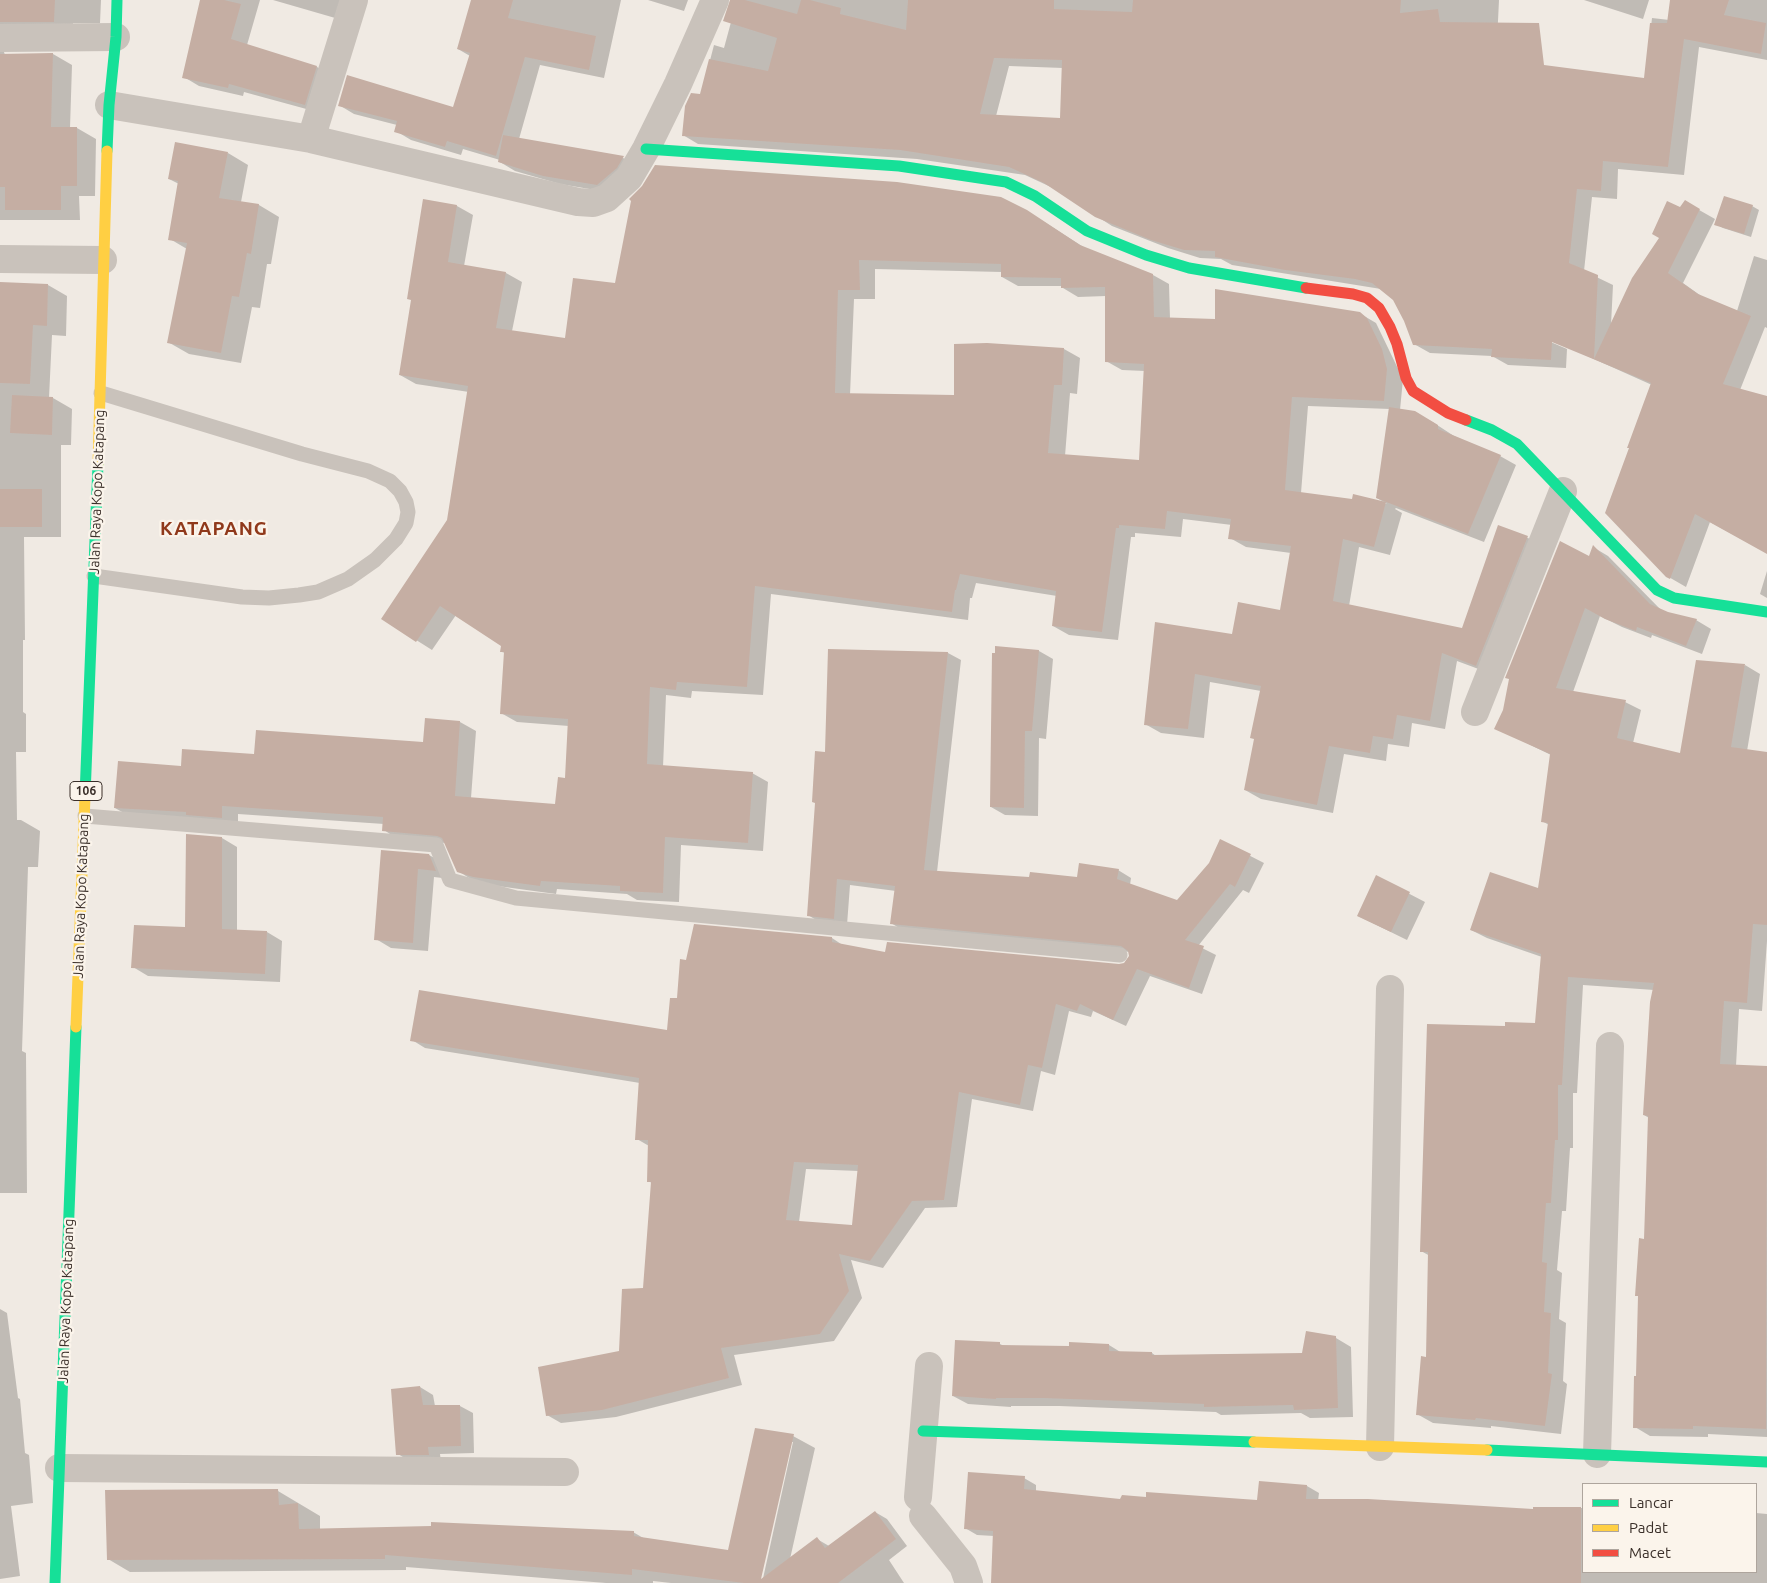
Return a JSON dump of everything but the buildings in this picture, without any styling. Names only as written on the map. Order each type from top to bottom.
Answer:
[{"type":"street","name":"Jalan Raya Kopo Katapang","points":[[55,1583],[101,393],[103,260],[109,105],[116,37],[117,0]]},
{"type":"street","points":[[311,139],[354,0]]},
{"type":"street","points":[[109,105],[311,139],[578,202],[593,203],[607,198],[629,178],[646,149],[678,84],[715,0]]},
{"type":"street","points":[[0,38],[116,37]]},
{"type":"street","points":[[646,149],[898,166],[1006,182],[1035,196],[1087,230],[1146,255],[1190,268],[1283,285],[1353,294],[1367,298],[1379,308],[1390,327],[1397,344],[1406,378],[1414,391],[1448,413],[1492,430],[1517,444],[1650,583],[1664,594],[1674,598],[1767,612]]},
{"type":"street","points":[[0,259],[103,260]]},
{"type":"street","points":[[1475,712],[1563,491]]},
{"type":"street","points":[[1380,1447],[1390,989]]},
{"type":"street","points":[[1597,1454],[1610,1046]]},
{"type":"street","points":[[929,1366],[923,1431],[921,1506],[963,1566],[969,1583]]},
{"type":"street","points":[[923,1431],[1597,1454],[1767,1462]]},
{"type":"street","points":[[59,1468],[565,1472]]},
{"type":"lane","points":[[94,576],[242,597],[269,598],[318,592],[348,579],[375,560],[396,539],[406,523],[408,512],[406,502],[400,491],[390,480],[368,471],[302,454],[101,393]]},
{"type":"lane","points":[[85,816],[436,845],[450,880],[516,898],[1120,955]]},
{"type":"traffic: fast","points":[[107,151],[117,0]]},
{"type":"traffic: fast","points":[[646,149],[899,166],[1006,182],[1035,196],[1087,231],[1146,255],[1189,268],[1306,288]]},
{"type":"traffic: fast","points":[[1466,420],[1492,430],[1517,444],[1657,590],[1674,598],[1767,612]]},
{"type":"traffic: fast","points":[[85,796],[98,464]]},
{"type":"traffic: fast","points":[[55,1583],[76,1027]]},
{"type":"traffic: fast","points":[[923,1431],[1254,1442]]},
{"type":"traffic: fast","points":[[1487,1450],[1767,1462]]},
{"type":"traffic: slow","points":[[98,464],[107,151]]},
{"type":"traffic: slow","points":[[76,1027],[85,796]]},
{"type":"traffic: slow","points":[[1254,1442],[1487,1450]]},
{"type":"traffic: jam","points":[[1306,288],[1353,294],[1367,298],[1379,308],[1390,327],[1397,344],[1406,378],[1413,391],[1448,413],[1466,420]]},
{"type":"district","name":"KATAPANG","points":[[214,529]]}]
